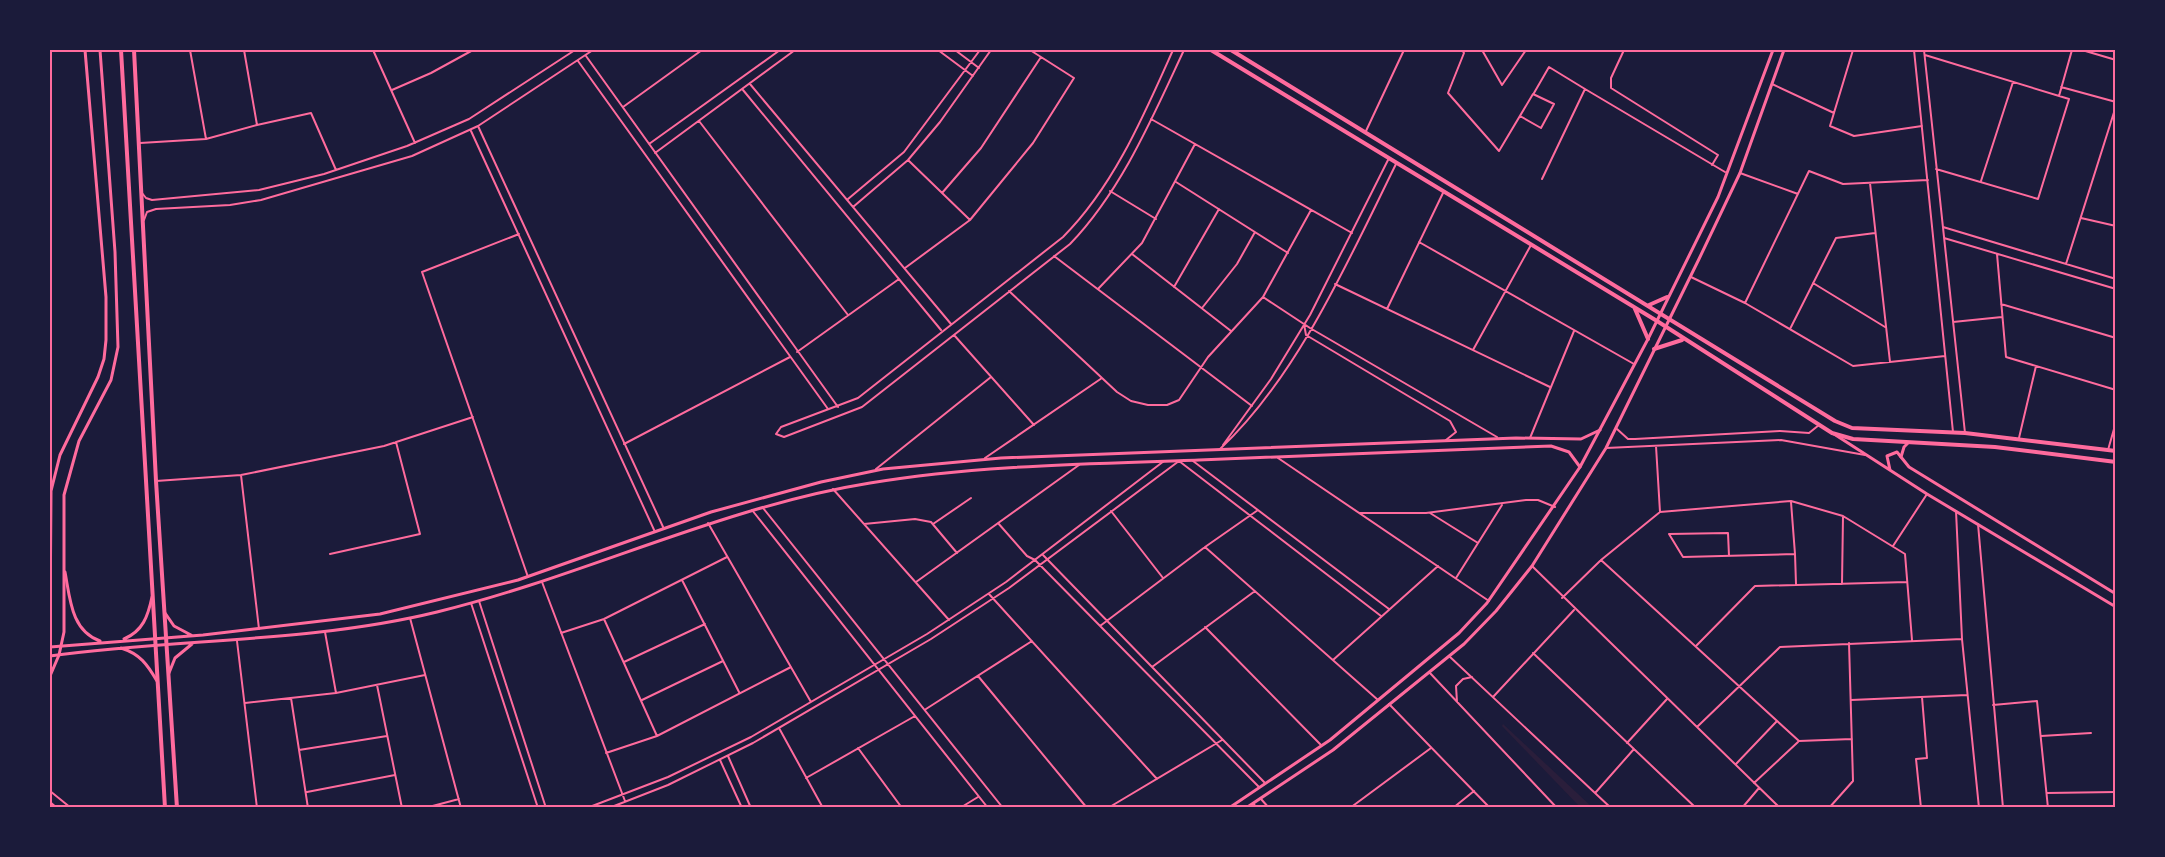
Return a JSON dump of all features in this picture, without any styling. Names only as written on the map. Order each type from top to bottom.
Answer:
[{"type":"main road","points":[[50,625],[51,491],[60,455],[98,377],[104,359],[106,340],[105,297],[85,50]]},
{"type":"main road","points":[[50,676],[62,646],[65,572],[64,495],[71,464],[111,380],[118,347],[116,252],[100,50]]},
{"type":"main road","points":[[121,50],[165,807]]},
{"type":"main road","points":[[134,50],[167,681],[177,807]]},
{"type":"main road","points":[[1211,50],[1657,321],[1683,340],[1928,494],[2115,607]]},
{"type":"main road","points":[[1232,50],[1828,416],[1852,428],[1965,433],[2115,451]]},
{"type":"main road","points":[[1229,807],[1322,746],[1459,633],[1489,601],[1556,507],[1581,467],[1648,339],[1718,197],[1725,172],[1773,50]]},
{"type":"main road","points":[[1246,807],[1333,750],[1478,632],[1532,567],[1606,448],[1690,277],[1740,173],[1784,50]]},
{"type":"main road","points":[[1649,306],[1667,297]]},
{"type":"main road","points":[[1635,309],[1648,339]]},
{"type":"main road","points":[[1654,349],[1683,340]]},
{"type":"main road","points":[[50,647],[259,629],[380,614],[468,594],[528,577],[746,502],[874,471],[984,459],[1500,439],[1581,439],[1601,429]]},
{"type":"main road","points":[[1832,433],[1853,439],[1995,447],[2115,462]]},
{"type":"main road","points":[[1901,457],[1904,447],[1911,441]]},
{"type":"main road","points":[[50,656],[120,648],[325,632],[410,618],[542,582],[708,523],[762,507],[833,489],[923,475],[1080,464],[1551,446],[1569,452],[1581,467]]},
{"type":"main road","points":[[1890,470],[1886,460],[1893,451],[1909,467],[2115,594]]},
{"type":"main road","points":[[65,572],[75,617],[84,632],[102,642]]},
{"type":"main road","points":[[120,641],[134,635],[141,628],[152,595]]},
{"type":"main road","points":[[164,610],[174,626],[192,635]]},
{"type":"main road","points":[[167,681],[175,658],[193,643]]},
{"type":"main road","points":[[120,648],[135,653],[143,659],[157,681]]},
{"type":"street","points":[[190,50],[206,139]]},
{"type":"street","points":[[244,50],[257,125]]},
{"type":"street","points":[[373,50],[415,143]]},
{"type":"street","points":[[391,90],[431,73],[472,50]]},
{"type":"street","points":[[142,193],[146,198],[152,200],[229,195],[277,186],[336,170],[415,143],[476,116],[575,50]]},
{"type":"street","points":[[144,220],[147,212],[156,209],[230,205],[328,183],[412,156],[478,126],[593,50]]},
{"type":"street","points":[[623,107],[702,50]]},
{"type":"street","points":[[649,144],[780,50]]},
{"type":"street","points":[[655,153],[795,50]]},
{"type":"street","points":[[939,50],[973,76]]},
{"type":"street","points":[[956,50],[979,68]]},
{"type":"street","points":[[847,200],[904,152],[980,50]]},
{"type":"street","points":[[853,207],[908,160],[991,50]]},
{"type":"street","points":[[904,269],[970,220],[1033,143],[1074,78],[1030,50]]},
{"type":"street","points":[[1173,50],[1122,157],[1076,224],[1063,237],[858,398],[781,427],[776,434],[784,437],[862,406],[1054,256],[1084,229],[1130,160],[1184,50]]},
{"type":"street","points":[[1366,132],[1404,50]]},
{"type":"street","points":[[1462,50],[1464,53],[1448,93],[1499,151],[1550,67],[1725,172]]},
{"type":"street","points":[[1482,50],[1502,85],[1526,50]]},
{"type":"street","points":[[1624,50],[1611,78],[1611,88],[1718,156],[1712,165]]},
{"type":"street","points":[[1853,50],[1830,126],[1854,136],[1922,126]]},
{"type":"street","points":[[1914,50],[1953,432]]},
{"type":"street","points":[[1924,50],[1965,433]]},
{"type":"street","points":[[2059,96],[2072,50]]},
{"type":"street","points":[[2081,50],[2115,60]]},
{"type":"street","points":[[585,55],[838,407]]},
{"type":"street","points":[[1924,55],[2069,99]]},
{"type":"street","points":[[942,193],[987,139],[1041,57]]},
{"type":"street","points":[[578,60],[828,410]]},
{"type":"street","points":[[1980,181],[2013,82]]},
{"type":"street","points":[[750,84],[951,324]]},
{"type":"street","points":[[1772,84],[1834,113]]},
{"type":"street","points":[[2061,87],[2115,106],[2066,264]]},
{"type":"street","points":[[1542,179],[1585,89]]},
{"type":"street","points":[[742,90],[942,331]]},
{"type":"street","points":[[1936,169],[2038,199],[2072,90]]},
{"type":"street","points":[[1520,116],[1541,128],[1554,104],[1533,94]]},
{"type":"street","points":[[140,143],[206,139],[310,113],[336,170]]},
{"type":"street","points":[[1151,119],[1353,234]]},
{"type":"street","points":[[699,121],[848,315]]},
{"type":"street","points":[[478,126],[663,529]]},
{"type":"street","points":[[471,130],[655,532]]},
{"type":"street","points":[[1098,290],[1132,254],[1156,219],[1196,144]]},
{"type":"street","points":[[1221,449],[1236,424],[1252,406],[1304,324],[1353,234],[1389,158]]},
{"type":"street","points":[[908,160],[970,220]]},
{"type":"street","points":[[1221,449],[1245,426],[1278,384],[1335,284],[1397,163]]},
{"type":"street","points":[[1745,303],[1809,171],[1843,184],[1928,180]]},
{"type":"street","points":[[1740,173],[1798,194]]},
{"type":"street","points":[[1176,182],[1288,253]]},
{"type":"street","points":[[1870,183],[1890,362]]},
{"type":"street","points":[[1110,190],[1156,219]]},
{"type":"street","points":[[1387,309],[1444,192]]},
{"type":"street","points":[[1174,287],[1219,209]]},
{"type":"street","points":[[1009,291],[1102,378],[1131,401],[1148,405],[1167,405],[1179,400],[1202,368],[1263,297],[1311,210]]},
{"type":"street","points":[[2081,218],[2115,226]]},
{"type":"street","points":[[1942,227],[2115,279]]},
{"type":"street","points":[[1202,308],[1237,264],[1255,232]]},
{"type":"street","points":[[1790,329],[1836,238],[1876,233]]},
{"type":"street","points":[[519,234],[422,272],[528,577]]},
{"type":"street","points":[[1944,238],[2115,289]]},
{"type":"street","points":[[1419,242],[1634,364]]},
{"type":"street","points":[[1473,350],[1531,245]]},
{"type":"street","points":[[1132,254],[1232,332]]},
{"type":"street","points":[[1997,254],[2006,357],[2115,390]]},
{"type":"street","points":[[1054,256],[1252,406]]},
{"type":"street","points":[[1690,277],[1745,303],[1853,366],[1945,356]]},
{"type":"street","points":[[797,352],[899,279]]},
{"type":"street","points":[[1813,283],[1886,327]]},
{"type":"street","points":[[1335,284],[1550,387]]},
{"type":"street","points":[[1263,297],[1310,328],[1500,439]]},
{"type":"street","points":[[2001,304],[2115,338]]},
{"type":"street","points":[[1953,322],[2002,317]]},
{"type":"street","points":[[1304,324],[1306,335],[1450,421],[1456,432],[1443,442]]},
{"type":"street","points":[[1530,438],[1574,331]]},
{"type":"street","points":[[953,334],[1034,425]]},
{"type":"street","points":[[624,444],[790,357]]},
{"type":"street","points":[[2019,438],[2036,366]]},
{"type":"street","points":[[874,471],[991,377]]},
{"type":"street","points":[[984,459],[1102,378]]},
{"type":"street","points":[[156,481],[241,475],[396,442],[473,417]]},
{"type":"street","points":[[2108,450],[2115,422]]},
{"type":"street","points":[[1616,428],[1622,435],[1635,439],[1780,431],[1809,433],[1819,425]]},
{"type":"street","points":[[1606,448],[1781,440],[1866,455]]},
{"type":"street","points":[[330,554],[420,534],[396,442]]},
{"type":"street","points":[[1656,446],[1660,512]]},
{"type":"street","points":[[1276,457],[1489,601]]},
{"type":"street","points":[[1192,460],[1389,609]]},
{"type":"street","points":[[587,807],[668,777],[752,737],[884,659],[988,594],[1164,461]]},
{"type":"street","points":[[609,807],[728,756],[879,670],[993,598],[1179,461],[1381,616]]},
{"type":"street","points":[[916,582],[1080,464]]},
{"type":"street","points":[[241,475],[259,629]]},
{"type":"street","points":[[833,489],[949,620]]},
{"type":"street","points":[[1893,546],[1928,494]]},
{"type":"street","points":[[933,524],[970,498]]},
{"type":"street","points":[[1359,513],[1430,513],[1538,500],[1556,507]]},
{"type":"street","points":[[1791,501],[1796,585]]},
{"type":"street","points":[[1562,598],[1601,560],[1660,512],[1791,501],[1843,516],[1905,554],[1912,640]]},
{"type":"street","points":[[1456,578],[1503,503]]},
{"type":"street","points":[[762,507],[1003,807]]},
{"type":"street","points":[[752,510],[988,807]]},
{"type":"street","points":[[1100,626],[1258,510]]},
{"type":"street","points":[[1111,511],[1164,578]]},
{"type":"street","points":[[1956,511],[1962,639],[1979,807]]},
{"type":"street","points":[[1430,513],[1478,543]]},
{"type":"street","points":[[1842,584],[1843,516]]},
{"type":"street","points":[[864,524],[915,519],[933,524],[957,553]]},
{"type":"street","points":[[708,523],[811,702]]},
{"type":"street","points":[[998,523],[1027,556],[1035,560],[1259,788]]},
{"type":"street","points":[[1978,525],[2003,807]]},
{"type":"street","points":[[1729,556],[1728,533],[1669,534],[1683,557],[1729,556],[1795,554]]},
{"type":"street","points":[[1205,547],[1378,700]]},
{"type":"street","points":[[1042,554],[1265,783]]},
{"type":"street","points":[[561,633],[604,619],[727,557]]},
{"type":"street","points":[[1601,560],[1799,741]]},
{"type":"street","points":[[1333,660],[1437,566]]},
{"type":"street","points":[[1532,567],[1780,807]]},
{"type":"street","points":[[682,580],[740,693]]},
{"type":"street","points":[[542,582],[625,802]]},
{"type":"street","points":[[1696,646],[1755,586],[1907,582]]},
{"type":"street","points":[[1152,667],[1255,591]]},
{"type":"street","points":[[988,594],[1157,778]]},
{"type":"street","points":[[479,601],[546,807]]},
{"type":"street","points":[[471,603],[538,807]]},
{"type":"street","points":[[1493,697],[1574,609]]},
{"type":"street","points":[[410,618],[461,807]]},
{"type":"street","points":[[604,619],[657,736]]},
{"type":"street","points":[[624,662],[705,624]]},
{"type":"street","points":[[1205,627],[1322,746]]},
{"type":"street","points":[[325,632],[336,693]]},
{"type":"street","points":[[237,639],[257,807]]},
{"type":"street","points":[[1697,728],[1780,647],[1962,639]]},
{"type":"street","points":[[925,710],[1032,641]]},
{"type":"street","points":[[1828,807],[1853,781],[1849,643]]},
{"type":"street","points":[[1533,653],[1696,807]]},
{"type":"street","points":[[1449,656],[1611,807]]},
{"type":"street","points":[[641,700],[723,661]]},
{"type":"street","points":[[606,753],[657,736],[790,667]]},
{"type":"street","points":[[1428,672],[1557,807]]},
{"type":"street","points":[[245,704],[336,693],[425,675]]},
{"type":"street","points":[[978,676],[1088,807]]},
{"type":"street","points":[[1457,702],[1456,686],[1464,679],[1472,677]]},
{"type":"street","points":[[377,684],[402,807]]},
{"type":"street","points":[[1851,700],[1967,695]]},
{"type":"street","points":[[1921,807],[1916,759],[1927,758],[1922,697]]},
{"type":"street","points":[[291,698],[308,807]]},
{"type":"street","points":[[1628,743],[1666,699]]},
{"type":"street","points":[[1993,705],[2037,701],[2049,807]]},
{"type":"street","points":[[1389,704],[1490,807]]},
{"type":"street","points":[[806,778],[915,716]]},
{"type":"street","points":[[1735,765],[1778,721]]},
{"type":"street","points":[[779,728],[823,807]]},
{"type":"street","points":[[2041,736],[2091,733]]},
{"type":"street","points":[[299,750],[387,736]]},
{"type":"street","points":[[1754,783],[1799,741],[1852,739]]},
{"type":"street","points":[[1108,807],[1223,740]]},
{"type":"street","points":[[858,748],[902,807]]},
{"type":"street","points":[[1350,807],[1431,748]]},
{"type":"street","points":[[1595,793],[1634,749]]},
{"type":"street","points":[[728,756],[751,807]]},
{"type":"street","points":[[720,760],[742,807]]},
{"type":"street","points":[[306,792],[395,775]]},
{"type":"street","points":[[1742,807],[1759,788]]},
{"type":"street","points":[[50,791],[71,807]]},
{"type":"street","points":[[1453,807],[1474,791]]},
{"type":"street","points":[[2047,793],[2115,792]]},
{"type":"street","points":[[960,807],[979,796]]},
{"type":"street","points":[[1260,798],[1269,807]]},
{"type":"street","points":[[425,807],[459,800]]},
{"type":"street","points":[[50,802],[57,807]]},
{"type":"street","points":[[1253,803],[1257,807]]},
{"type":"shaded area","points":[[1503,724],[1592,807],[1580,807],[1502,726]]}]
